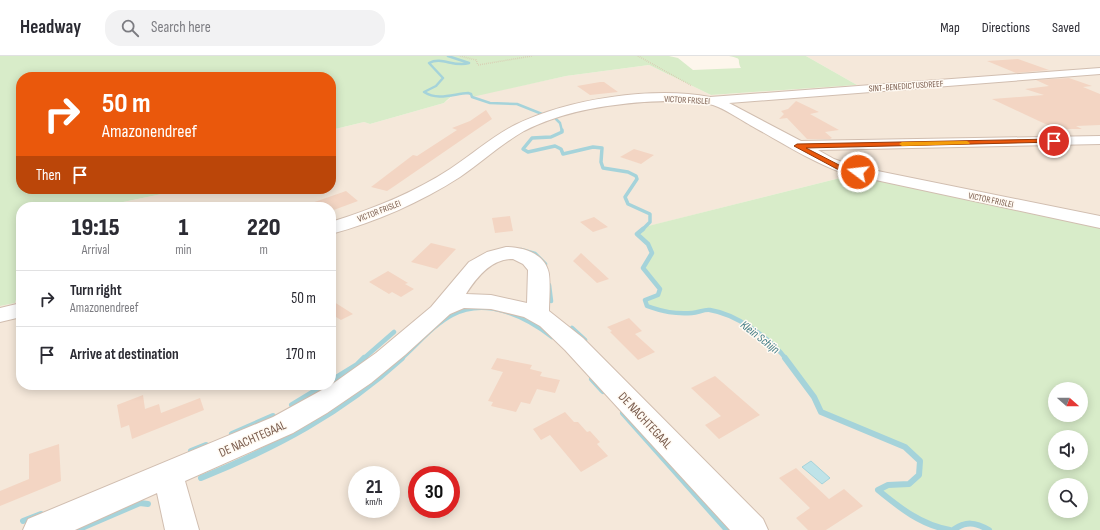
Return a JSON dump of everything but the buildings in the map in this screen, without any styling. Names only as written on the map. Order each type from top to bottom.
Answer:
[{"type":"street","name":"SINT-BENEDICTUSDREEF","points":[[711,100],[1100,71]]},
{"type":"street","name":"VICTOR FRISLEI","points":[[336,226],[371,215],[408,200],[456,173],[512,132],[534,122],[599,103],[635,99],[680,98],[711,100],[720,103],[797,146],[828,162],[849,170],[1100,222]]},
{"type":"street","points":[[797,146],[1100,140]]},
{"type":"street","name":"DE NACHTEGAAL","points":[[40,530],[283,425],[320,404],[370,370],[443,309],[472,271],[480,263],[494,256],[519,254],[527,257],[535,263],[538,270],[538,314]]},
{"type":"street","name":"DE NACHTEGAAL","points":[[443,309],[463,301],[475,300],[501,303],[538,314],[553,324],[574,344],[751,530]]},
{"type":"street","points":[[0,315],[16,311]]},
{"type":"street","points":[[168,475],[182,530]]},
{"type":"path","points":[[460,56],[476,60],[478,65],[532,56]]},
{"type":"path","points":[[638,56],[691,86]]},
{"type":"shaded area","points":[[806,56],[1100,56],[1100,219],[852,175],[645,227],[637,234],[641,239],[650,245],[652,253],[643,268],[660,289],[658,295],[645,300],[694,313],[709,310],[726,315],[739,320],[766,338],[778,349],[814,397],[821,412],[905,447],[920,461],[919,475],[909,484],[888,485],[878,490],[900,509],[938,529],[950,530],[0,530],[0,306],[15,303],[16,300],[16,390],[336,390],[336,202],[123,202],[162,194],[336,194],[336,129],[364,122],[370,124],[444,103],[454,95],[468,93],[473,96],[566,76],[649,65],[711,95],[857,85]]},
{"type":"shaded area","points":[[964,523],[980,524],[989,530],[953,530]]},
{"type":"green space","points":[[0,56],[669,56],[678,58],[693,70],[741,68],[738,59],[729,56],[806,56],[857,85],[711,95],[649,65],[566,76],[472,97],[471,94],[460,93],[444,103],[370,124],[364,122],[336,129],[336,72],[16,72],[16,194],[162,194],[123,202],[16,202],[16,300],[15,303],[0,306]]},
{"type":"green space","points":[[852,175],[1100,228],[1100,530],[989,530],[980,524],[964,523],[953,530],[938,529],[900,509],[878,490],[888,485],[909,484],[919,475],[920,461],[905,447],[821,412],[814,397],[778,349],[739,320],[709,310],[694,313],[668,313],[647,306],[645,300],[658,295],[660,289],[643,268],[652,253],[648,244],[637,234],[644,227]]},
{"type":"water","points":[[811,461],[830,478],[822,484],[802,467]]},
{"type":"waterway","name":"Klein Schijn","points":[[448,56],[469,63],[458,64],[443,61],[434,61],[429,63],[443,78],[436,86],[424,92],[429,95],[440,97],[468,93],[471,94],[472,97],[490,103],[517,104],[542,114]]},
{"type":"waterway","name":"Klein Schijn","points":[[556,119],[560,123],[562,131]]},
{"type":"waterway","name":"Klein Schijn","points":[[562,131],[551,137],[532,138],[523,149],[528,152],[555,146],[561,149],[563,154],[593,147],[602,148],[601,162],[603,168],[628,172],[636,176],[637,179],[625,197],[628,204],[650,214],[650,222],[643,229]]},
{"type":"waterway","name":"Klein Schijn","points":[[643,229],[637,234],[648,244],[652,253],[643,268],[660,289],[658,295],[645,300],[647,306],[674,313],[694,313],[710,310],[731,316],[762,335],[786,359]]},
{"type":"waterway","points":[[521,250],[535,254],[545,264]]},
{"type":"waterway","points":[[549,285],[551,301]]},
{"type":"waterway","points":[[401,359],[445,319],[465,310],[478,308],[505,311],[530,322],[552,337]]},
{"type":"waterway","points":[[572,328],[585,340]]},
{"type":"waterway","points":[[363,359],[394,332]]},
{"type":"waterway","points":[[201,478],[255,454],[307,427],[356,396],[402,358]]},
{"type":"waterway","name":"Klein Schijn","points":[[785,358],[814,397],[821,412],[905,447],[920,461],[919,475],[909,484],[888,485],[878,490],[911,515],[939,528],[950,530]]},
{"type":"waterway","points":[[336,378],[357,365],[363,359]]},
{"type":"waterway","points":[[592,379],[603,391]]},
{"type":"waterway","points":[[292,405],[317,390]]},
{"type":"waterway","points":[[623,413],[727,530]]},
{"type":"waterway","points":[[232,434],[273,416]]},
{"type":"waterway","points":[[191,451],[206,445]]},
{"type":"waterway","points":[[77,530],[140,503],[148,504]]},
{"type":"waterway","points":[[23,521],[41,514]]},
{"type":"waterway","name":"Klein Schijn","points":[[953,530],[966,524],[979,525],[989,530]]},
{"type":"slow traffic","points":[[902,144],[967,143]]},
{"type":"route","points":[[858,172],[839,167],[797,146],[1054,141]]}]
